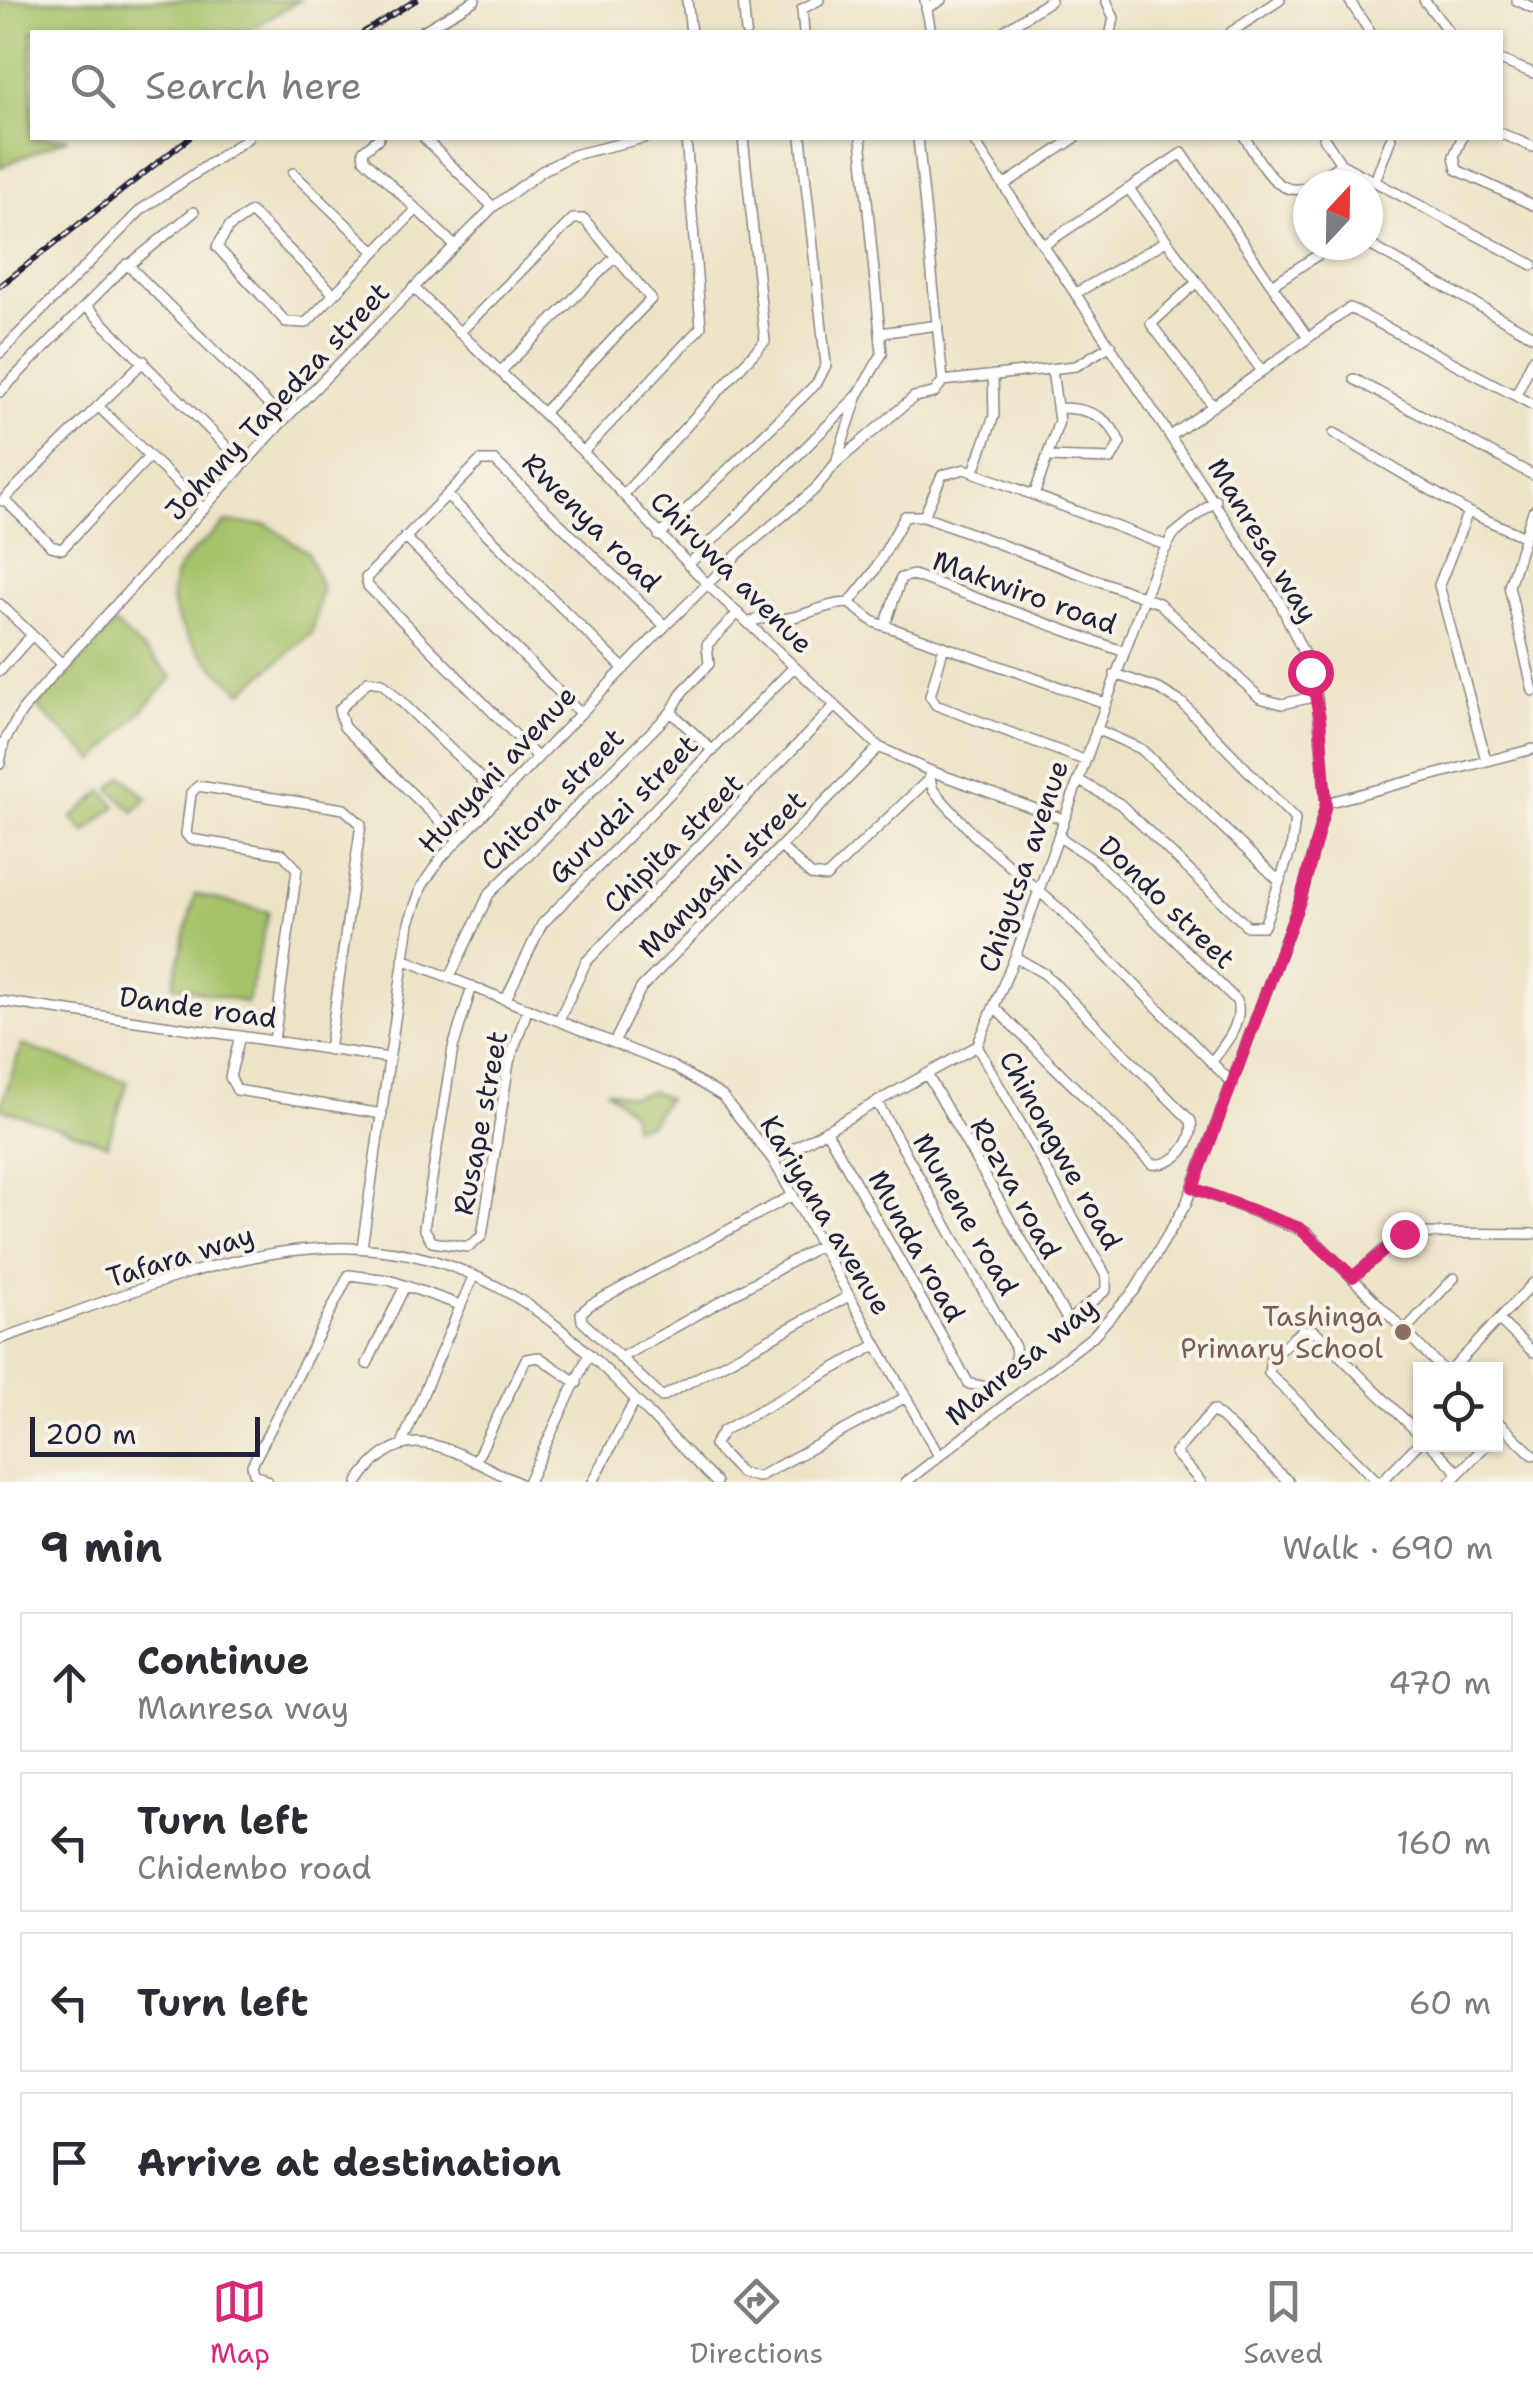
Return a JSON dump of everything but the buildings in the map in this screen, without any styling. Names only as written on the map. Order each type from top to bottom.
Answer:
[{"type":"street","points":[[424,30],[474,0]]},
{"type":"street","points":[[687,0],[691,30]]},
{"type":"street","points":[[742,0],[746,30]]},
{"type":"street","points":[[804,30],[802,9],[819,0]]},
{"type":"street","points":[[931,30],[926,5],[941,0]]},
{"type":"street","points":[[1005,30],[1051,0]]},
{"type":"street","points":[[1106,0],[1114,18],[1111,30]]},
{"type":"street","points":[[1234,30],[1280,0]]},
{"type":"street","points":[[1349,0],[1369,30]]},
{"type":"street","points":[[1424,0],[1447,30]]},
{"type":"street","points":[[1516,0],[1533,8]]},
{"type":"street","points":[[1249,20],[1255,30]]},
{"type":"street","points":[[1503,61],[1533,73]]},
{"type":"street","points":[[1503,134],[1533,147]]},
{"type":"street","points":[[0,354],[142,209],[245,140]]},
{"type":"street","points":[[376,140],[363,150],[364,159],[454,245]]},
{"type":"street","points":[[426,140],[493,207]]},
{"type":"street","name":"Johnny Tapedza street","points":[[0,764],[2,741],[25,706],[284,420],[454,245],[493,207],[542,171],[573,155],[636,140]]},
{"type":"street","points":[[583,452],[701,327],[686,140]]},
{"type":"street","points":[[624,494],[746,367],[765,341],[743,140]]},
{"type":"street","points":[[660,536],[817,383],[826,365],[801,140]]},
{"type":"street","points":[[836,462],[858,394],[882,354],[860,140]]},
{"type":"street","points":[[918,140],[944,381]]},
{"type":"street","name":"Manresa way","points":[[906,1482],[1070,1356],[1118,1311],[1160,1252],[1193,1188],[1234,1084],[1301,898],[1326,804],[1317,696],[1303,652],[1278,599],[1216,500],[973,140]]},
{"type":"street","points":[[1004,184],[1072,140]]},
{"type":"street","points":[[1246,140],[1282,188],[1293,191]]},
{"type":"street","points":[[1325,140],[1341,164],[1354,170]]},
{"type":"street","points":[[1379,170],[1389,140]]},
{"type":"street","points":[[1461,140],[1454,156],[1457,170],[1533,205]]},
{"type":"street","points":[[1044,245],[1182,153],[1308,338]]},
{"type":"street","points":[[1332,170],[1341,164]]},
{"type":"street","points":[[293,173],[374,251]]},
{"type":"street","points":[[1383,184],[1533,265]]},
{"type":"street","points":[[1129,189],[1262,371]]},
{"type":"street","points":[[333,293],[254,214],[244,214],[217,246],[218,254],[294,326],[306,323],[415,211]]},
{"type":"street","points":[[0,392],[129,265],[194,212]]},
{"type":"street","points":[[459,333],[576,217],[584,219],[650,293],[650,302],[542,414]]},
{"type":"street","points":[[1076,293],[1166,242]]},
{"type":"street","points":[[1383,252],[1533,336]]},
{"type":"street","points":[[500,372],[616,256]]},
{"type":"street","points":[[1272,285],[1310,260]]},
{"type":"street","points":[[129,265],[284,420]]},
{"type":"street","points":[[1196,282],[1151,324],[1213,406]]},
{"type":"street","name":"Chiruwa avenue","points":[[415,288],[583,452],[709,586],[878,746],[928,775],[1063,819]]},
{"type":"street","points":[[87,307],[244,464]]},
{"type":"street","points":[[1171,436],[1350,308],[1533,405]]},
{"type":"street","points":[[880,333],[938,325]]},
{"type":"street","points":[[836,462],[914,397],[934,393],[944,381],[1082,365],[1111,345]]},
{"type":"street","points":[[1516,396],[1533,359]]},
{"type":"street","points":[[144,361],[2,501],[50,546],[62,549],[149,457]]},
{"type":"street","points":[[1035,493],[1060,408],[1052,370]]},
{"type":"street","points":[[974,471],[994,416],[993,375]]},
{"type":"street","points":[[1354,379],[1533,475]]},
{"type":"street","points":[[688,565],[858,394]]},
{"type":"street","points":[[98,406],[204,509]]},
{"type":"street","points":[[1048,457],[1110,458],[1120,443],[1116,433],[1094,414],[1060,408]]},
{"type":"street","points":[[1334,433],[1468,512],[1523,536]]},
{"type":"street","name":"Rwenya road","points":[[447,495],[482,460],[506,469],[666,626]]},
{"type":"street","name":"Hunyani avenue","points":[[362,1247],[403,959],[412,910],[422,886],[498,796],[740,553],[814,490],[836,462]]},
{"type":"street","points":[[924,516],[942,474],[957,469],[974,471],[1165,545]]},
{"type":"street","points":[[537,757],[366,582],[405,536],[447,495],[624,670]]},
{"type":"street","name":"Chigutsa avenue","points":[[977,1046],[1016,957],[1122,651],[1165,545],[1216,500]]},
{"type":"street","points":[[1533,511],[1508,586],[1533,692]]},
{"type":"street","points":[[1468,512],[1439,585],[1486,760]]},
{"type":"street","points":[[748,623],[759,617],[791,618],[819,607],[848,603],[873,573],[905,516],[924,516],[1143,596],[1170,612],[1260,698],[1282,704],[1317,696]]},
{"type":"street","points":[[405,536],[580,713]]},
{"type":"street","name":"Makwiro road","points":[[886,623],[902,578],[912,576],[1122,651]]},
{"type":"street","points":[[848,603],[860,616],[1104,703]]},
{"type":"street","points":[[0,604],[62,664]]},
{"type":"street","name":"Chitora street","points":[[450,977],[490,894],[671,712],[683,691],[709,664],[707,645],[738,614]]},
{"type":"street","points":[[0,671],[32,635]]},
{"type":"street","points":[[944,646],[930,696],[936,705],[1084,760]]},
{"type":"street","name":"Gurudzi street","points":[[506,998],[542,924],[794,667]]},
{"type":"street","points":[[1078,780],[1113,798],[1254,929],[1264,926],[1296,826],[1294,817],[1182,703],[1159,689],[1115,674]]},
{"type":"street","points":[[458,839],[344,727],[339,710],[368,681],[382,682],[498,796]]},
{"type":"street","name":"Chipita street","points":[[559,1020],[583,966],[834,707]]},
{"type":"street","points":[[671,712],[712,751]]},
{"type":"street","points":[[1096,728],[1140,749],[1280,881]]},
{"type":"street","name":"Manyashi street","points":[[614,1043],[641,988],[878,746]]},
{"type":"street","points":[[1326,804],[1533,749]]},
{"type":"street","points":[[782,848],[812,876],[826,876],[928,775],[974,834],[1063,912],[1234,1084]]},
{"type":"street","points":[[274,1041],[297,869],[283,854],[190,839],[186,834],[191,793],[198,786],[344,808],[360,824],[330,1050]]},
{"type":"street","name":"Dondo street","points":[[1058,836],[1094,860],[1237,1002],[1239,1012],[1233,1031],[1213,1060]]},
{"type":"street","points":[[996,1009],[1156,1165],[1179,1156],[1192,1122],[1045,974],[1016,957]]},
{"type":"street","name":"Kariyana avenue","points":[[403,959],[674,1067],[722,1096],[774,1160],[904,1398],[940,1456]]},
{"type":"street","name":"Rusape street","points":[[472,986],[453,1048],[424,1228],[432,1242],[468,1248],[479,1242],[509,1062],[528,1008]]},
{"type":"street","name":"Dande road","points":[[0,1001],[389,1058]]},
{"type":"street","points":[[240,1036],[230,1077],[237,1090],[382,1114]]},
{"type":"street","points":[[774,1160],[977,1046]]},
{"type":"street","name":"Chinongwe road","points":[[977,1046],[1106,1276],[1106,1290],[1067,1320]]},
{"type":"street","name":"Rozva road","points":[[928,1076],[1067,1320]]},
{"type":"street","name":"Munene road","points":[[878,1104],[1015,1346],[1018,1360],[1012,1370],[989,1387],[968,1384]]},
{"type":"street","name":"Munda road","points":[[826,1130],[968,1384]]},
{"type":"street","points":[[1193,1188],[1300,1228],[1435,1362]]},
{"type":"street","points":[[793,1196],[612,1292],[582,1313],[585,1326],[653,1393],[664,1397],[849,1296]]},
{"type":"street","points":[[1353,1277],[1404,1234],[1533,1234]]},
{"type":"street","points":[[620,1358],[820,1245]]},
{"type":"street","name":"Tafara way","points":[[0,1339],[234,1258],[299,1247],[362,1247],[431,1258],[522,1302],[588,1356],[716,1482]]},
{"type":"street","points":[[268,1482],[256,1475],[252,1464],[347,1278],[356,1273],[460,1305]]},
{"type":"street","points":[[403,1442],[474,1276]]},
{"type":"street","points":[[1404,1331],[1454,1278]]},
{"type":"street","points":[[1459,1362],[1533,1283]]},
{"type":"street","points":[[367,1364],[405,1286]]},
{"type":"street","points":[[1499,1320],[1533,1352]]},
{"type":"street","points":[[1413,1431],[1315,1330],[1302,1330],[1271,1358],[1269,1373],[1379,1482],[1413,1446]]},
{"type":"street","points":[[876,1345],[714,1438],[716,1449],[740,1473],[758,1477],[904,1398]]},
{"type":"street","points":[[528,1482],[588,1356]]},
{"type":"street","points":[[475,1462],[526,1359],[539,1358],[577,1383]]},
{"type":"street","points":[[593,1482],[634,1402]]},
{"type":"street","points":[[1201,1482],[1174,1453],[1213,1410],[1289,1482]]},
{"type":"street","points":[[1504,1428],[1533,1455]]},
{"type":"street","points":[[358,1482],[382,1452],[403,1442],[427,1443],[517,1482]]},
{"type":"street","points":[[1438,1452],[1459,1473]]},
{"type":"street","points":[[1450,1482],[1479,1452]]},
{"type":"green space","points":[[0,0],[300,0],[249,30],[30,30],[30,140],[63,140],[0,167]]},
{"type":"green space","points":[[226,522],[268,525],[308,553],[322,588],[312,633],[242,692],[188,637],[173,603],[173,585],[180,567]]},
{"type":"green space","points":[[115,624],[173,677],[95,761],[37,707]]},
{"type":"green space","points":[[123,776],[147,798],[134,812],[110,789]]},
{"type":"green space","points":[[103,791],[116,806],[85,833],[72,818]]},
{"type":"green space","points":[[195,894],[269,912],[247,1003],[173,985]]},
{"type":"green space","points":[[22,1045],[128,1082],[107,1144],[0,1108]]},
{"type":"green space","points":[[606,1090],[631,1097],[651,1091],[667,1098],[649,1124],[633,1127],[631,1112]]},
{"type":"railway","points":[[367,30],[416,0]]},
{"type":"railway","points":[[0,286],[186,140]]},
{"type":"place","name":"Tashinga Primary School","points":[[1403,1332]]},
{"type":"route","points":[[1310,672],[1320,718],[1326,804],[1301,898],[1193,1188],[1300,1228],[1322,1244],[1353,1277],[1404,1234]]}]
